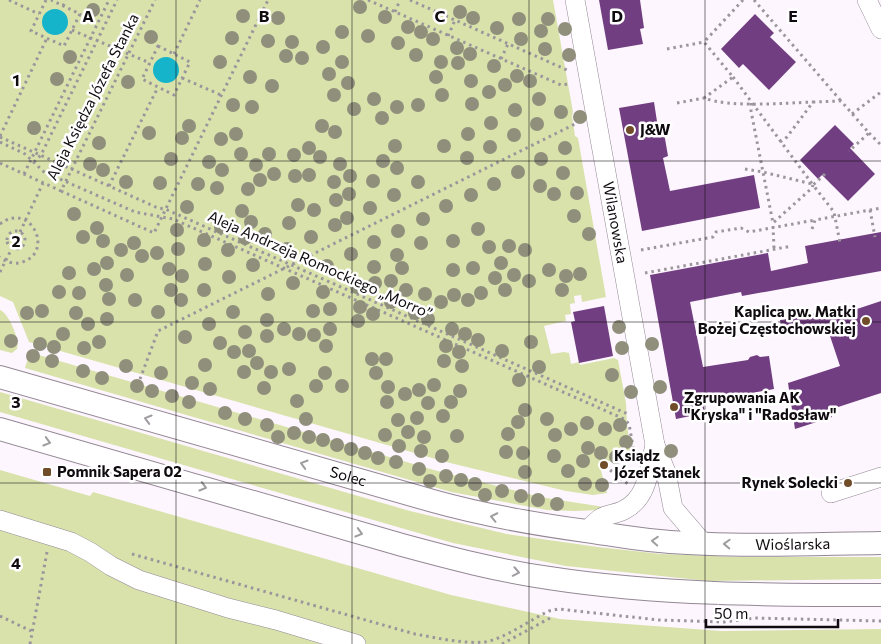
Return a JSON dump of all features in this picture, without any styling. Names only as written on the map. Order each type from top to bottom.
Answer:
[{"type":"main road","name":"Solec","points":[[0,377],[458,508],[530,524],[650,540],[703,543]]},
{"type":"main road","points":[[0,429],[446,557],[548,578],[672,591],[754,595],[881,595]]},
{"type":"main road","name":"Wioślarska","points":[[703,543],[881,544]]},
{"type":"street","name":"Wilanowska","points":[[574,0],[655,445],[666,472],[673,508],[703,543]]},
{"type":"street","points":[[867,0],[881,29]]},
{"type":"street","name":"Wilanowska","points":[[587,531],[602,517],[615,514],[634,503],[642,493],[655,445]]},
{"type":"street","points":[[831,493],[881,478]]},
{"type":"street","points":[[0,520],[54,536],[90,552],[111,566],[139,580],[228,608],[356,644]]},
{"type":"path","points":[[9,0],[39,14]]},
{"type":"path","points":[[46,0],[32,30],[64,46],[80,14],[51,0]]},
{"type":"path","points":[[63,6],[66,0]]},
{"type":"path","name":"Aleja Księdza Józefa Stanka","points":[[109,0],[24,174],[61,191],[154,0]]},
{"type":"path","points":[[34,162],[41,155],[117,0]]},
{"type":"path","points":[[174,54],[200,0]]},
{"type":"path","points":[[61,191],[154,233],[268,0]]},
{"type":"path","points":[[368,0],[561,85],[570,84]]},
{"type":"path","points":[[395,12],[400,0]]},
{"type":"path","points":[[410,0],[567,70]]},
{"type":"path","points":[[667,49],[704,42],[744,0]]},
{"type":"path","points":[[754,0],[881,145]]},
{"type":"path","points":[[448,36],[455,20]]},
{"type":"path","points":[[72,30],[150,63]]},
{"type":"path","points":[[0,136],[47,38]]},
{"type":"path","points":[[704,42],[733,77],[834,212],[840,244]]},
{"type":"path","points":[[501,59],[508,44]]},
{"type":"path","points":[[158,46],[190,62],[174,94],[142,78],[150,63],[158,46]]},
{"type":"path","points":[[677,104],[704,98],[733,77]]},
{"type":"path","points":[[182,78],[221,95]]},
{"type":"path","points":[[109,186],[158,87]]},
{"type":"path","points":[[852,114],[881,92]]},
{"type":"path","points":[[704,98],[713,102],[751,103],[841,101]]},
{"type":"path","points":[[780,142],[787,137],[813,102]]},
{"type":"path","points":[[751,103],[773,225],[774,248]]},
{"type":"path","points":[[140,379],[158,331],[577,123]]},
{"type":"path","points":[[849,151],[869,133]]},
{"type":"path","name":"Aleja Andrzeja Romockiego „Morro”","points":[[0,136],[158,208],[165,208],[630,415]]},
{"type":"path","points":[[0,142],[31,158],[40,169],[135,212],[173,219],[624,419],[629,424],[634,458]]},
{"type":"path","points":[[0,163],[24,174]]},
{"type":"path","points":[[745,169],[813,185]]},
{"type":"path","points":[[773,225],[825,174]]},
{"type":"path","name":"Aleja Księdza Józefa Stanka","points":[[20,232],[43,183]]},
{"type":"path","points":[[641,250],[713,237],[716,232],[741,228],[748,232],[773,225],[815,220],[881,208]]},
{"type":"path","points":[[870,210],[875,237]]},
{"type":"path","points":[[0,224],[11,218],[25,220],[32,225],[38,239],[36,251],[31,257],[21,263],[5,261],[0,257]]},
{"type":"path","points":[[812,229],[815,220]]},
{"type":"path","points":[[12,231],[20,232],[24,237],[25,243],[20,248],[12,248],[7,243],[7,236],[12,231]]},
{"type":"path","points":[[645,273],[792,246]]},
{"type":"path","points":[[0,272],[12,248]]},
{"type":"path","points":[[605,466],[630,482]]},
{"type":"path","points":[[30,644],[31,632],[54,536]]},
{"type":"path","points":[[125,552],[415,634],[474,643],[492,640],[549,611],[558,609],[659,620],[724,622],[755,618],[881,621]]},
{"type":"path","points":[[0,616],[31,632]]},
{"type":"path","points":[[502,644],[552,617]]},
{"type":"green space","points":[[0,0],[553,0],[573,112],[575,136],[578,138],[606,297],[582,302],[581,295],[574,296],[575,303],[570,304],[571,314],[565,315],[566,321],[544,326],[551,354],[569,353],[571,364],[579,362],[580,365],[614,358],[618,360],[626,403],[632,461],[600,461],[607,493],[593,495],[566,491],[446,462],[29,342],[13,302],[0,296]]},
{"type":"green space","points":[[0,310],[10,321],[17,339],[17,349],[12,353],[0,350]]},
{"type":"green space","points":[[32,353],[434,470],[540,497],[604,507],[599,510],[547,510],[451,492],[25,368],[29,355]]},
{"type":"green space","points":[[0,392],[410,511],[507,534],[661,554],[738,557],[881,557],[881,579],[708,581],[566,566],[453,543],[0,412]]},
{"type":"green space","points":[[0,470],[90,496],[93,492],[451,595],[560,619],[721,631],[881,629],[881,644],[0,644]]},
{"type":"water","points":[[55,9],[64,13],[68,22],[64,31],[55,35],[46,31],[42,22],[46,13]]},
{"type":"water","points":[[166,57],[175,61],[179,70],[175,79],[166,83],[157,79],[153,70],[157,61]]},
{"type":"building","points":[[599,0],[640,0],[644,28],[640,29],[643,44],[608,50]]},
{"type":"building","points":[[755,14],[774,33],[770,37],[796,62],[769,90],[743,64],[739,68],[721,49]]},
{"type":"building","points":[[654,102],[658,128],[663,127],[668,156],[663,158],[670,191],[754,175],[760,208],[642,231],[619,108]]},
{"type":"building","points":[[835,125],[854,144],[850,148],[875,174],[848,201],[822,175],[818,179],[800,160]]},
{"type":"building","points":[[881,232],[881,271],[742,296],[741,292],[690,302],[703,367],[748,360],[750,357],[757,355],[760,357],[769,356],[774,389],[703,402],[705,413],[676,419],[650,275],[768,253],[771,271],[808,263],[805,246]]},
{"type":"building","points":[[881,301],[881,393],[829,410],[832,417],[795,429],[788,383],[840,366],[826,324],[782,334],[780,320],[853,306],[854,310]]},
{"type":"building","points":[[604,306],[613,356],[579,363],[571,322],[575,321],[573,312]]},
{"type":"place","name":"J&W","points":[[630,130]]},
{"type":"place","name":"Kaplica pw. Matki Bożej Częstochowskiej","points":[[866,321]]},
{"type":"place","name":"Zgrupowania AK \"Kryska\" i \"Radosław\"","points":[[674,407]]},
{"type":"place","name":"Ksiądz Józef Stanek","points":[[604,465]]},
{"type":"place","name":"Pomnik Sapera 02","points":[[47,472]]},
{"type":"place","name":"Rynek Solecki","points":[[848,483]]}]
